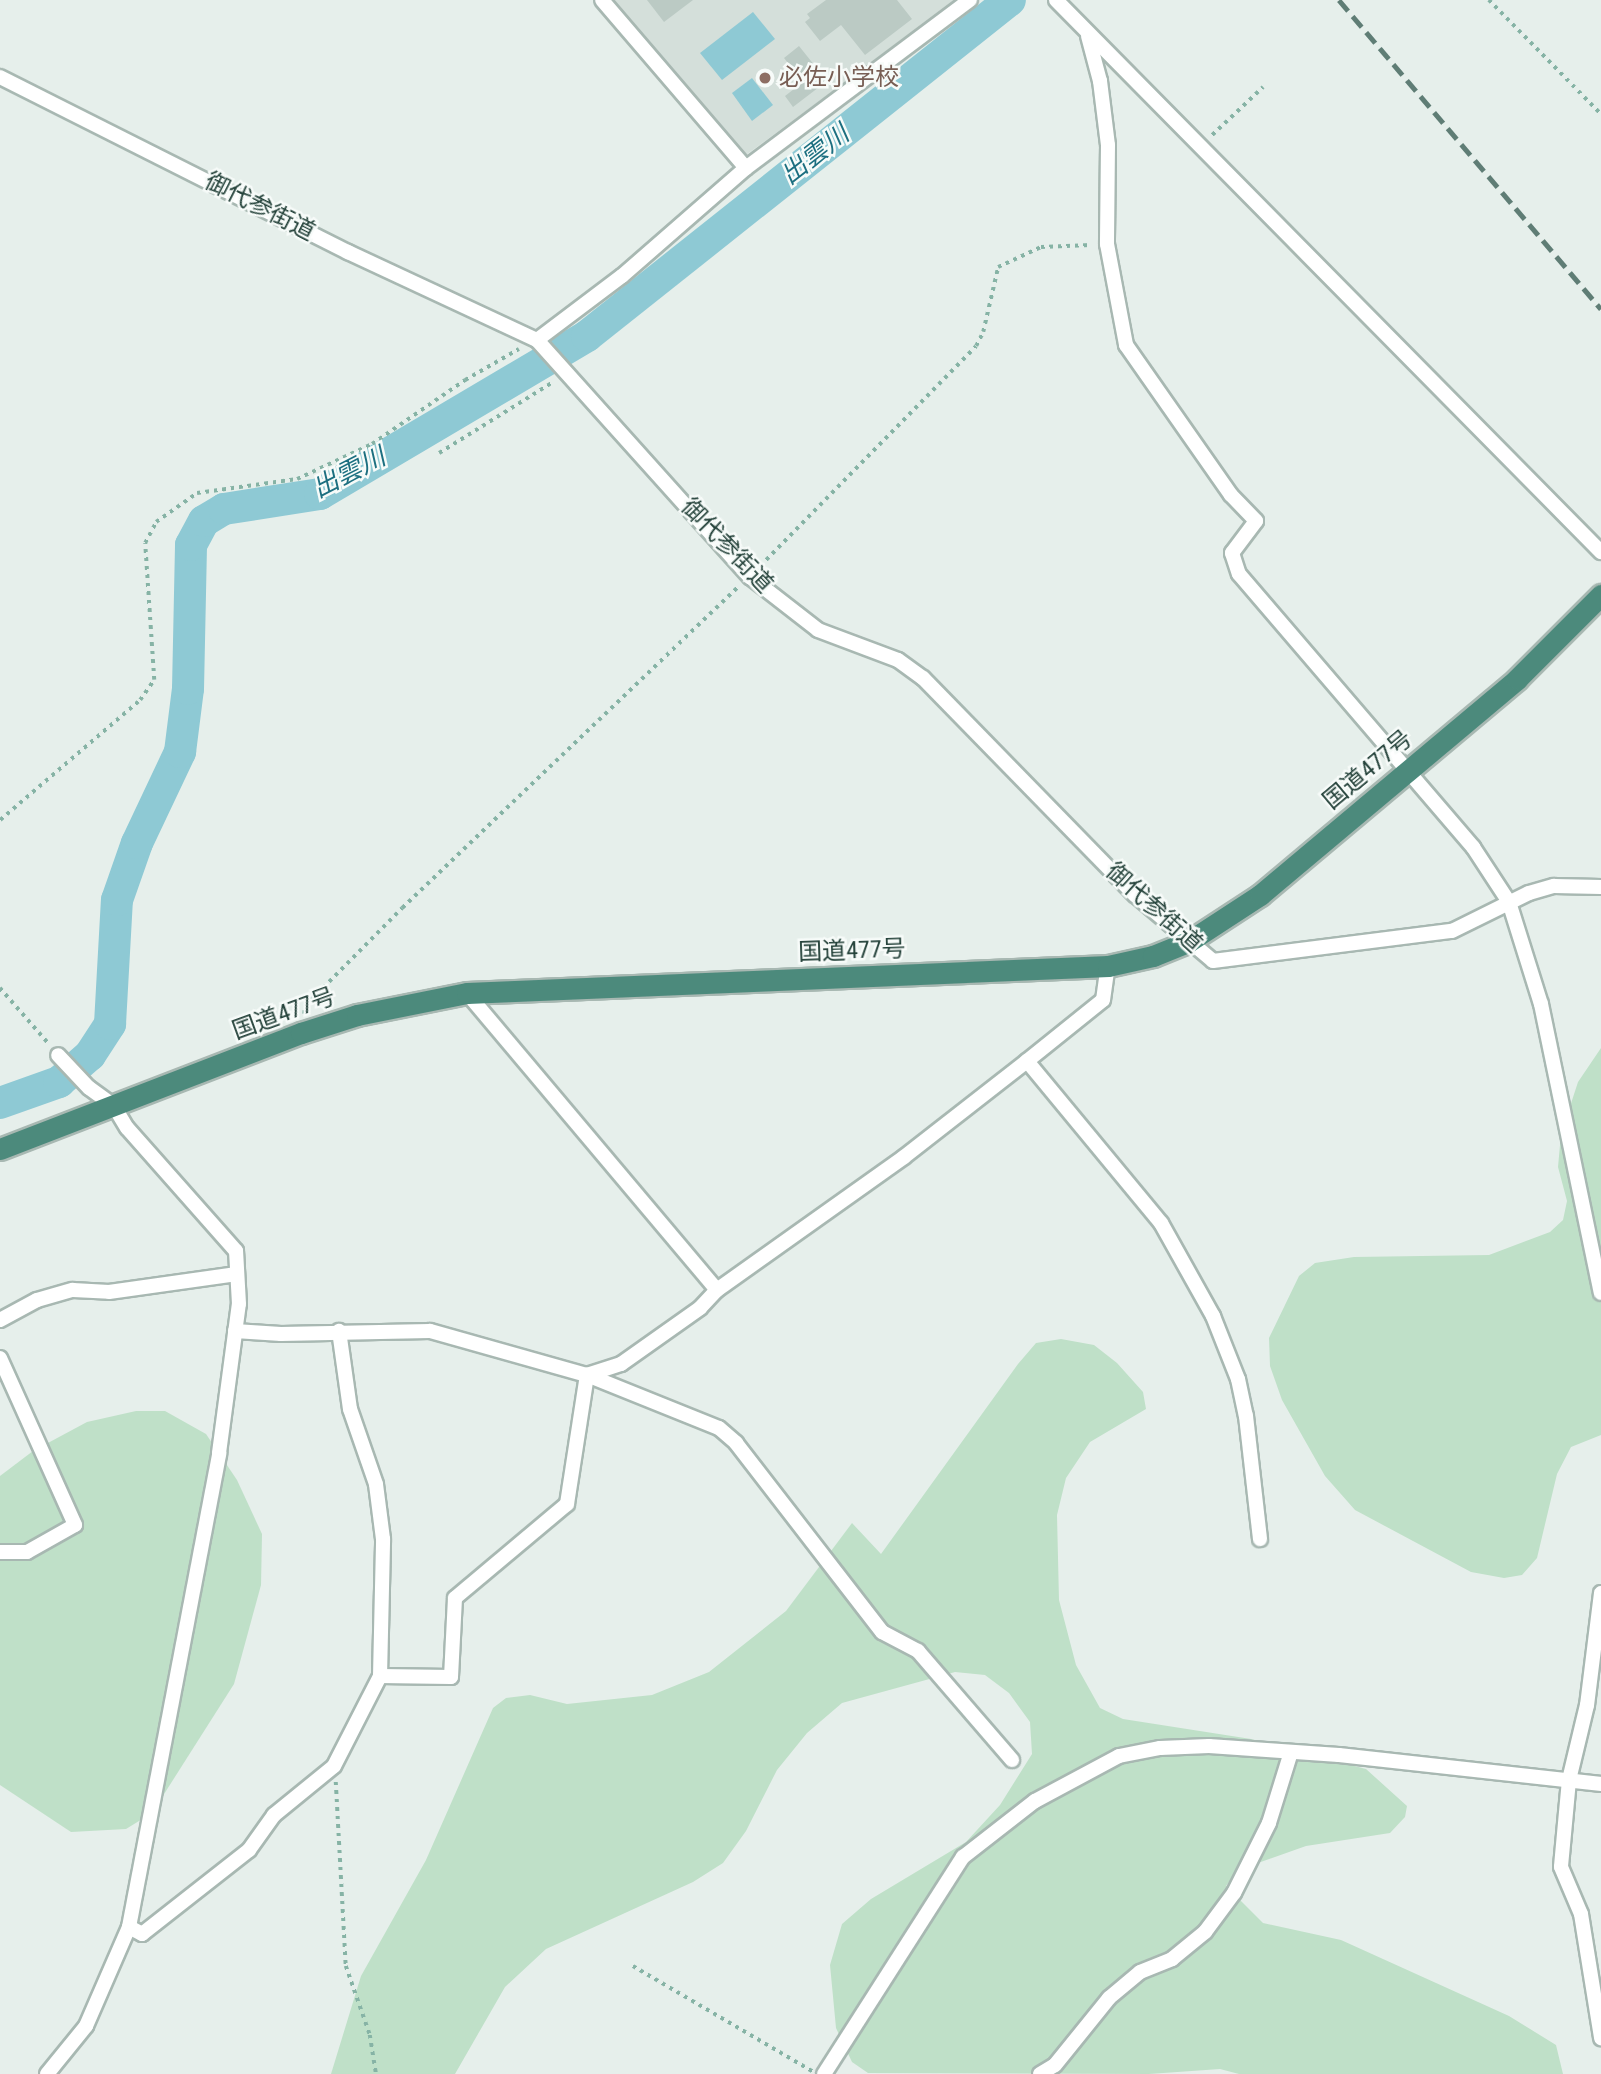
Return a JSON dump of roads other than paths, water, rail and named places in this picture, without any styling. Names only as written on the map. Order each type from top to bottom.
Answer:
[{"type":"highway","name":"国道477号","points":[[0,1149],[356,1015],[467,993],[1108,966],[1188,942],[1261,895],[1517,679],[1601,595]]},
{"type":"street","points":[[602,0],[746,168]]},
{"type":"street","points":[[541,344],[746,168],[970,0]]},
{"type":"street","points":[[1056,1],[1601,552]]},
{"type":"street","points":[[1088,36],[1100,81],[1108,145],[1107,244],[1126,345],[1231,495],[1256,521],[1232,553],[1239,574],[1473,847],[1510,902],[1541,1004],[1601,1293]]},
{"type":"street","name":"御代参街道","points":[[0,77],[383,269],[541,344],[750,577],[818,630],[898,660],[923,678],[1135,895],[1213,961],[1452,931],[1510,902],[1554,886],[1601,887]]},
{"type":"street","points":[[587,1375],[621,1364],[700,1308],[717,1290],[904,1157],[1027,1061],[1103,1000],[1108,966]]},
{"type":"street","points":[[467,993],[717,1290]]},
{"type":"street","points":[[47,2074],[86,2026],[129,1927],[219,1453],[234,1331],[237,1274],[236,1251],[127,1128],[114,1106],[89,1088],[58,1055]]},
{"type":"street","points":[[1027,1061],[1161,1223],[1213,1316],[1237,1379],[1246,1416],[1260,1539]]},
{"type":"street","points":[[0,1320],[37,1300],[73,1290],[109,1292],[237,1274]]},
{"type":"street","points":[[234,1331],[281,1335],[338,1331],[430,1331],[587,1375],[673,1407],[719,1428],[736,1443],[882,1632],[918,1651],[1012,1760]]},
{"type":"street","points":[[129,1927],[142,1934],[164,1917],[249,1850],[274,1815],[334,1766],[380,1676],[383,1539],[376,1484],[351,1409],[338,1331]]},
{"type":"street","points":[[0,1358],[75,1525],[27,1552],[0,1552]]},
{"type":"street","points":[[380,1676],[450,1677],[455,1598],[567,1504],[587,1375]]},
{"type":"street","points":[[1601,1593],[1587,1705],[1569,1780],[1561,1867],[1581,1914],[1601,2038]]},
{"type":"street","points":[[824,2074],[963,1857],[1035,1801],[1119,1756],[1160,1748],[1291,1752],[1601,1784]]},
{"type":"street","points":[[1040,2074],[1055,2065],[1108,1998],[1140,1972],[1172,1959],[1205,1932],[1234,1893],[1269,1824],[1291,1752]]},
{"type":"water","points":[[753,12],[775,39],[722,80],[700,53]]},
{"type":"water","points":[[752,78],[773,105],[752,121],[732,93]]},
{"type":"waterway","name":"出雲川","points":[[0,1103],[59,1082],[90,1055],[110,1024],[117,900],[137,843],[180,752],[188,689],[191,545],[204,521],[224,509],[320,494],[587,336],[1010,0]]},
{"type":"railway","points":[[1339,0],[1601,309]]},
{"type":"place","name":"必佐小学校","points":[[765,78]]}]
